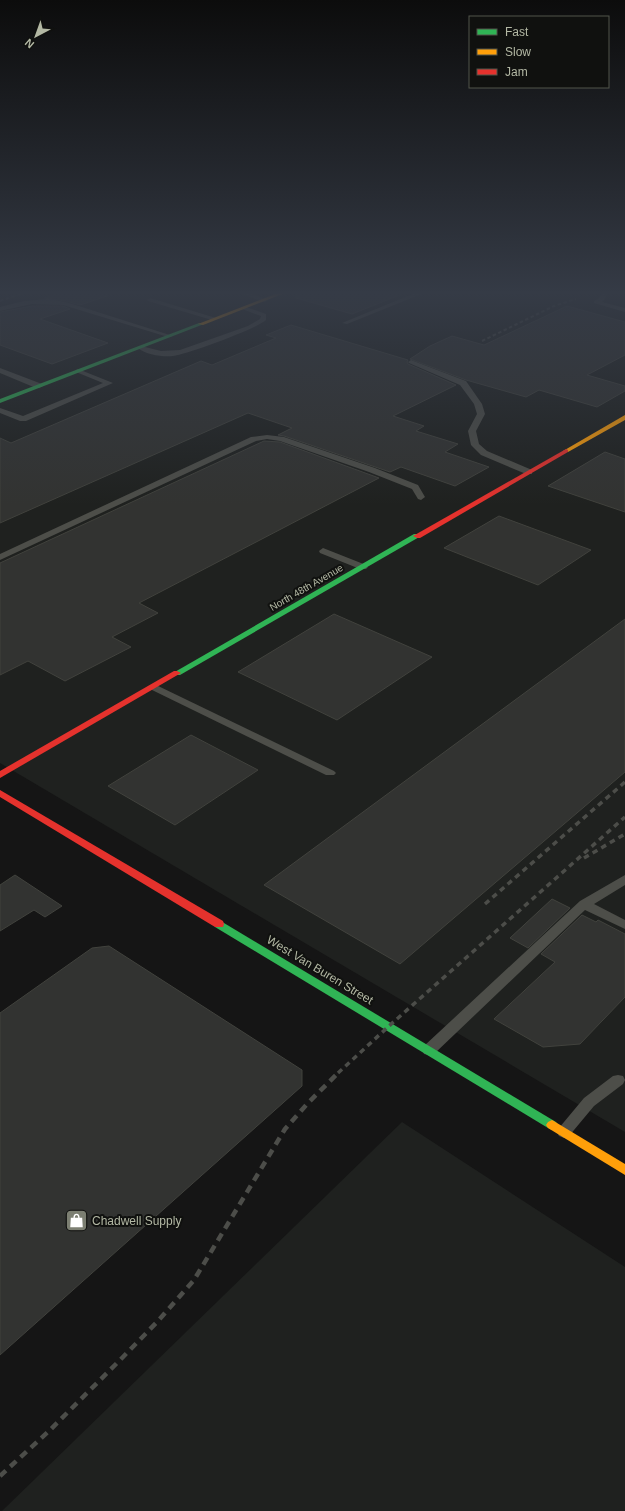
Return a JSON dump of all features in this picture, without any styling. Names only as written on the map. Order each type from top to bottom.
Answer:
[{"type":"street","points":[[0,401],[98,364]]},
{"type":"street","name":"North 48th Avenue","points":[[0,775],[624,418]]},
{"type":"street","name":"West Van Buren Street","points":[[0,793],[429,1050],[625,1170]]},
{"type":"lane","points":[[415,364],[463,383],[478,404],[481,414],[472,431],[475,445],[484,453],[529,472]]},
{"type":"lane","points":[[0,370],[39,386]]},
{"type":"lane","points":[[0,410],[23,419],[109,383],[78,371]]},
{"type":"lane","points":[[0,557],[254,439],[267,437],[281,439],[372,470],[415,488],[421,497]]},
{"type":"lane","points":[[323,551],[363,567]]},
{"type":"lane","points":[[154,687],[330,773]]},
{"type":"lane","points":[[429,1050],[584,904],[625,879]]},
{"type":"lane","points":[[584,904],[625,925]]},
{"type":"lane","points":[[564,1132],[589,1102],[623,1079]]},
{"type":"shaded area","points":[[0,364],[625,364],[625,1132],[0,763]]},
{"type":"shaded area","points":[[402,1122],[625,1267],[625,1511],[2,1511]]},
{"type":"building","points":[[195,364],[212,365],[216,364],[408,364],[456,385],[393,416],[424,426],[416,431],[458,444],[445,452],[489,467],[455,486],[401,467],[390,472],[278,435],[292,428],[248,413],[0,523],[0,438],[11,443]]},
{"type":"building","points":[[422,364],[609,364],[587,375],[625,386],[625,391],[597,407],[539,390],[526,397],[466,380]]},
{"type":"building","points":[[264,441],[280,442],[379,478],[139,603],[158,613],[112,637],[131,647],[65,681],[28,661],[0,675],[0,563]]},
{"type":"building","points":[[605,452],[625,459],[625,512],[548,486]]},
{"type":"building","points":[[499,516],[591,550],[538,585],[444,548]]},
{"type":"building","points":[[334,614],[432,657],[337,720],[238,672]]},
{"type":"building","points":[[625,619],[625,772],[400,964],[264,885]]},
{"type":"building","points":[[191,735],[258,770],[175,825],[108,786]]},
{"type":"building","points":[[15,875],[62,906],[45,917],[34,910],[0,931],[0,885]]},
{"type":"building","points":[[552,899],[570,908],[528,948],[510,938]]},
{"type":"building","points":[[582,915],[596,922],[598,920],[625,934],[625,997],[580,1044],[543,1047],[494,1019],[555,962],[541,954]]},
{"type":"building","name":"Chadwell Supply","points":[[109,946],[302,1070],[302,1086],[0,1355],[0,1013],[92,948]]},
{"type":"railway","points":[[485,904],[625,782]]},
{"type":"railway","points":[[338,1073],[625,817]]},
{"type":"railway","points":[[584,858],[625,834]]},
{"type":"railway","points":[[0,1476],[49,1431],[122,1358],[158,1321],[194,1280],[285,1129],[307,1104],[338,1073]]},
{"type":"traffic: fast","points":[[0,401],[98,364]]},
{"type":"traffic: fast","points":[[177,673],[417,536]]},
{"type":"traffic: fast","points":[[219,924],[552,1125]]},
{"type":"traffic: slow","points":[[566,451],[625,417]]},
{"type":"traffic: slow","points":[[552,1125],[625,1170]]},
{"type":"traffic: jam","points":[[417,536],[566,451]]},
{"type":"traffic: jam","points":[[0,775],[177,673]]},
{"type":"traffic: jam","points":[[0,793],[219,924]]},
{"type":"place","name":"Chadwell Supply","points":[[76,1221]]}]
